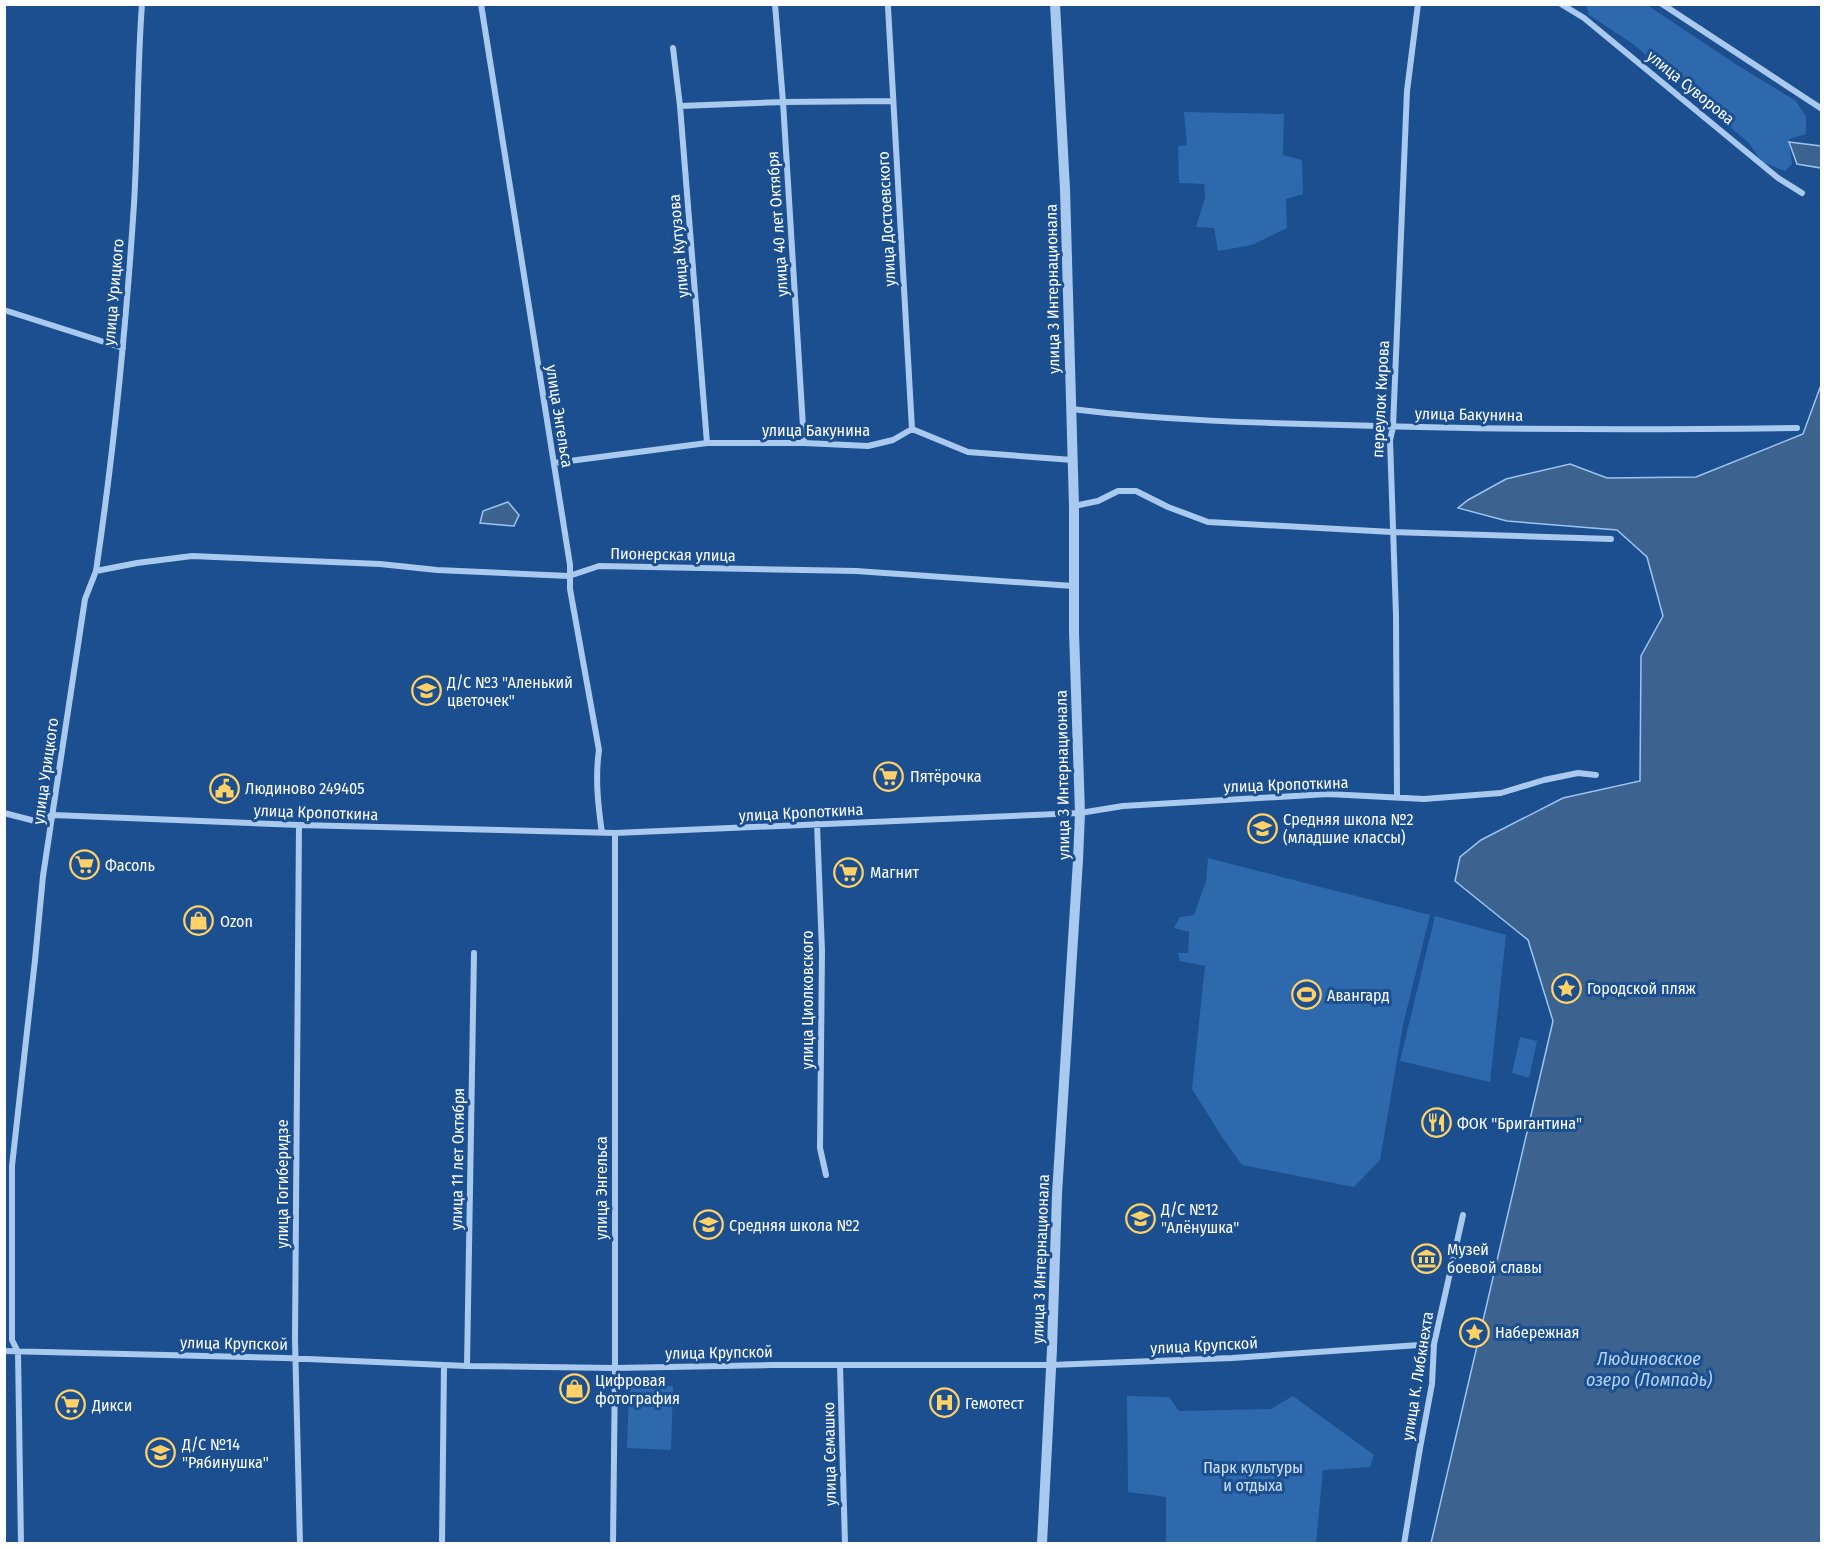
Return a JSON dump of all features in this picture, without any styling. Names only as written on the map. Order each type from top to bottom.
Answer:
[{"type":"street","name":"улица Урицкого","points":[[21,1544],[18,1352],[12,1340],[8,1166],[35,960],[39,902],[85,599],[96,571],[123,348],[134,203],[138,56],[142,4]]},
{"type":"street","name":"улица Энгельса","points":[[481,4],[570,565],[569,576],[599,750],[598,800],[602,833]]},
{"type":"street","name":"улица 40 лет Октября","points":[[774,4],[783,102],[804,443]]},
{"type":"street","name":"улица 3 Интернационала","points":[[1042,1544],[1055,1228],[1080,813],[1065,189],[1055,4]]},
{"type":"street","name":"переулок Кирова","points":[[1397,796],[1396,615],[1390,440],[1393,427],[1407,91],[1418,4]]},
{"type":"street","name":"улица Суворова","points":[[1561,4],[1584,18],[1779,177],[1802,193]]},
{"type":"street","points":[[1662,4],[1821,109]]},
{"type":"street","name":"улица Достоевского","points":[[888,7],[912,429]]},
{"type":"street","name":"улица Кутузова","points":[[673,48],[680,106],[707,443]]},
{"type":"street","points":[[680,106],[892,101]]},
{"type":"street","points":[[4,310],[123,348]]},
{"type":"street","name":"улица Бакунина","points":[[1070,409],[1184,420],[1393,427],[1648,430],[1797,428]]},
{"type":"street","points":[[912,429],[968,452],[1072,460]]},
{"type":"street","name":"улица Бакунина","points":[[554,463],[707,443],[804,443],[868,446],[893,440],[912,429]]},
{"type":"street","points":[[1074,506],[1098,501],[1118,491],[1136,491],[1168,507],[1208,522],[1392,532],[1611,539]]},
{"type":"street","name":"Пионерская улица","points":[[96,571],[192,556],[380,564],[437,570],[569,576],[598,566],[844,571],[1073,586]]},
{"type":"street","name":"улица Кропоткина","points":[[4,813],[35,821],[53,815],[298,825],[615,833],[1080,813],[1123,806],[1328,794],[1424,799],[1501,793],[1578,773],[1596,775]]},
{"type":"street","name":"улица Циолковского","points":[[817,824],[822,951],[820,1148],[826,1175]]},
{"type":"street","name":"улица Гогиберидзе","points":[[298,825],[295,1359],[300,1544]]},
{"type":"street","name":"улица Энгельса","points":[[613,1544],[615,833]]},
{"type":"street","name":"улица 11 лет Октября","points":[[467,1366],[474,953]]},
{"type":"street","name":"улица К. Либкнехта","points":[[1404,1544],[1432,1384],[1434,1344],[1463,1215]]},
{"type":"street","name":"улица Крупской","points":[[4,1351],[467,1366],[615,1368],[1051,1365],[1232,1358],[1434,1344]]},
{"type":"street","points":[[442,1544],[444,1365]]},
{"type":"street","name":"улица Семашко","points":[[840,1365],[845,1544]]},
{"type":"green space","points":[[1586,5],[1647,5],[1796,101],[1806,117],[1806,134],[1789,139],[1792,164],[1785,171],[1762,162],[1749,143],[1633,44],[1589,15]]},
{"type":"green space","points":[[1184,112],[1284,114],[1283,155],[1302,160],[1303,194],[1286,199],[1287,228],[1252,245],[1218,251],[1214,228],[1196,227],[1205,198],[1204,184],[1179,183],[1178,146],[1187,145]]},
{"type":"green space","name":"Авангард","points":[[1208,858],[1430,915],[1403,1025],[1380,1160],[1354,1187],[1242,1165],[1192,1089],[1205,966],[1180,961],[1178,953],[1188,953],[1189,932],[1174,928],[1180,917],[1194,915],[1206,881]]},
{"type":"green space","points":[[1435,916],[1506,935],[1490,1082],[1400,1061]]},
{"type":"green space","points":[[1520,1037],[1537,1041],[1529,1078],[1512,1073]]},
{"type":"green space","points":[[629,1385],[673,1386],[671,1450],[627,1448]]},
{"type":"green space","name":"Парк культуры и отдыха","points":[[1127,1396],[1169,1397],[1179,1411],[1271,1409],[1293,1396],[1374,1455],[1370,1467],[1323,1470],[1316,1543],[1166,1543],[1166,1497],[1128,1492]]},
{"type":"water","points":[[1789,142],[1821,146],[1821,168],[1797,164]]},
{"type":"water","name":"Людиновское озеро (Ломпадь)","points":[[1821,385],[1821,1543],[1431,1543],[1553,1021],[1528,940],[1455,881],[1460,857],[1481,840],[1563,798],[1640,781],[1641,656],[1663,616],[1647,557],[1617,530],[1507,521],[1458,508],[1506,479],[1570,464],[1607,478],[1696,477],[1803,434]]},
{"type":"water","points":[[508,502],[519,515],[514,526],[480,523],[483,511]]},
{"type":"place","name":"Д/С №3 \"Аленький цветочек\"","points":[[426,691]]},
{"type":"place","name":"Пятёрочка","points":[[889,776]]},
{"type":"place","name":"Людиново 249405","points":[[224,788]]},
{"type":"place","name":"Средняя школа №2 (младшие классы)","points":[[1262,828]]},
{"type":"place","name":"Фасоль","points":[[84,865]]},
{"type":"place","name":"Магнит","points":[[849,872]]},
{"type":"place","name":"Ozon","points":[[199,921]]},
{"type":"place","name":"Городской пляж","points":[[1566,988]]},
{"type":"place","name":"Авангард","points":[[1306,995]]},
{"type":"place","name":"ФОК \"Бригантина\"","points":[[1436,1123]]},
{"type":"place","name":"Д/С №12 \"Алёнушка\"","points":[[1140,1218]]},
{"type":"place","name":"Средняя школа №2","points":[[708,1225]]},
{"type":"place","name":"Музей боевой славы","points":[[1426,1258]]},
{"type":"place","name":"Набережная","points":[[1474,1332]]},
{"type":"place","name":"Цифровая фотография","points":[[574,1389]]},
{"type":"place","name":"Гемотест","points":[[944,1403]]},
{"type":"place","name":"Дикси","points":[[71,1405]]},
{"type":"place","name":"Д/С №14 \"Рябинушка\"","points":[[161,1453]]}]
